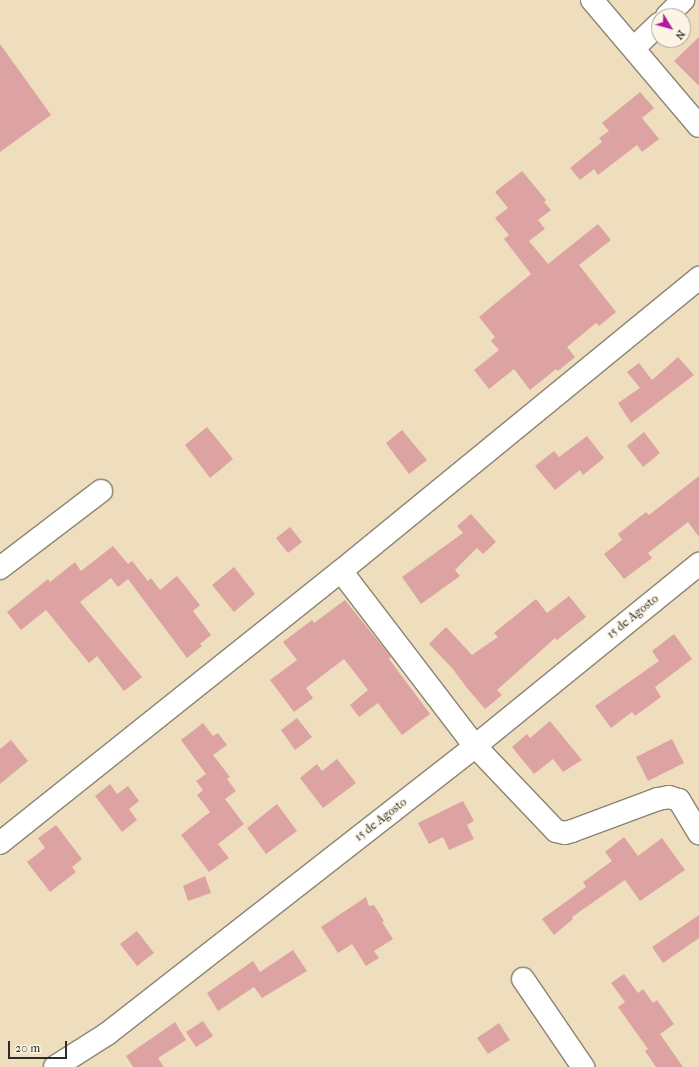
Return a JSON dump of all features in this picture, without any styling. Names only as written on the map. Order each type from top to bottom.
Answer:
[{"type":"street","points":[[592,0],[699,126]]},
{"type":"street","points":[[675,8],[683,0]]},
{"type":"street","points":[[634,48],[651,32]]},
{"type":"street","points":[[0,843],[341,571],[699,278]]},
{"type":"street","points":[[0,568],[101,491]]},
{"type":"street","name":"15 de Agosto","points":[[55,1067],[107,1034],[475,746],[699,564]]},
{"type":"street","points":[[341,571],[475,746],[556,831],[565,833],[572,831],[669,797],[679,800],[699,833]]},
{"type":"street","points":[[523,979],[583,1067]]},
{"type":"building","points":[[699,37],[699,86],[674,61],[688,48],[691,48],[691,45]]},
{"type":"building","points":[[0,44],[51,115],[0,152]]},
{"type":"building","points":[[640,92],[654,108],[642,118],[659,139],[642,152],[637,145],[598,175],[594,169],[580,180],[570,168],[602,142],[599,138],[609,131],[602,123]]},
{"type":"building","points":[[522,171],[546,200],[544,202],[551,210],[538,220],[545,229],[529,241],[548,264],[598,224],[611,240],[579,265],[616,312],[599,326],[596,323],[567,347],[575,357],[558,371],[556,369],[530,390],[514,369],[489,389],[474,370],[499,350],[491,341],[495,337],[479,317],[531,274],[504,239],[509,235],[495,218],[508,208],[495,192]]},
{"type":"building","points":[[678,357],[694,375],[631,423],[618,403],[640,388],[627,372],[639,363],[652,380]]},
{"type":"building","points":[[207,427],[233,459],[210,478],[185,445]]},
{"type":"building","points":[[402,430],[427,460],[409,474],[386,443]]},
{"type":"building","points":[[644,432],[660,453],[643,467],[627,446]]},
{"type":"building","points":[[587,436],[604,458],[583,475],[580,470],[555,490],[535,466],[554,451],[559,457]]},
{"type":"building","points":[[699,476],[699,537],[688,522],[648,553],[652,558],[624,579],[604,554],[622,540],[618,534],[646,512],[649,515]]},
{"type":"building","points":[[471,514],[496,542],[483,554],[477,548],[455,570],[460,576],[421,604],[402,577],[463,533],[457,526]]},
{"type":"building","points":[[290,527],[302,542],[288,553],[276,538]]},
{"type":"building","points":[[113,546],[128,564],[132,561],[148,581],[151,578],[160,590],[177,576],[200,605],[193,611],[211,635],[200,644],[202,646],[187,658],[128,579],[118,587],[111,578],[80,602],[142,677],[124,691],[97,656],[89,663],[46,610],[21,630],[7,612],[48,579],[50,582],[75,562],[81,571]]},
{"type":"building","points":[[234,567],[255,594],[234,612],[212,585]]},
{"type":"building","points":[[569,596],[586,617],[557,640],[555,638],[497,690],[502,695],[485,709],[452,668],[429,644],[446,627],[472,655],[498,637],[494,633],[536,599],[547,613]]},
{"type":"building","points":[[345,600],[391,657],[389,659],[430,714],[402,735],[378,703],[359,717],[350,705],[368,690],[344,659],[306,688],[313,698],[294,712],[270,680],[297,660],[283,642],[312,620],[314,623]]},
{"type":"building","points":[[674,634],[692,659],[655,687],[661,697],[635,716],[632,712],[611,728],[595,706],[659,661],[652,651]]},
{"type":"building","points":[[297,718],[312,737],[295,750],[281,730]]},
{"type":"building","points":[[550,721],[582,760],[563,772],[553,759],[534,774],[512,747],[527,734],[530,738]]},
{"type":"building","points":[[203,723],[213,736],[218,733],[227,745],[213,755],[230,777],[227,779],[236,791],[225,799],[244,824],[218,844],[229,858],[209,872],[181,835],[210,812],[197,795],[203,790],[196,781],[206,774],[181,740]]},
{"type":"building","points":[[672,739],[684,763],[648,781],[636,757]]},
{"type":"building","points":[[11,740],[28,761],[0,784],[0,749]]},
{"type":"building","points":[[337,759],[356,783],[323,808],[300,778],[317,764],[322,771]]},
{"type":"building","points":[[110,784],[117,794],[128,786],[139,801],[129,809],[137,820],[122,832],[95,796]]},
{"type":"building","points":[[463,801],[474,821],[467,825],[474,839],[449,850],[443,837],[429,844],[418,823]]},
{"type":"building","points":[[277,804],[297,831],[266,854],[247,828]]},
{"type":"building","points":[[56,825],[82,859],[72,867],[76,872],[50,892],[27,862],[45,848],[38,838]]},
{"type":"building","points":[[624,837],[638,856],[662,838],[685,870],[640,901],[625,880],[572,917],[573,919],[554,935],[542,919],[586,887],[583,882],[612,861],[605,852]]},
{"type":"building","points":[[205,876],[211,893],[188,901],[183,886]]},
{"type":"building","points":[[366,897],[369,906],[374,905],[384,921],[382,922],[393,939],[374,951],[379,958],[366,966],[352,944],[338,953],[321,927]]},
{"type":"building","points":[[699,915],[699,938],[663,963],[652,947]]},
{"type":"building","points":[[137,931],[154,953],[137,966],[120,944]]},
{"type":"building","points":[[293,950],[307,971],[262,998],[254,987],[218,1011],[207,993],[253,961],[260,972]]},
{"type":"building","points":[[624,974],[638,993],[643,989],[653,1003],[657,1000],[674,1024],[660,1034],[683,1067],[656,1067],[645,1051],[648,1049],[618,1007],[625,1002],[611,983]]},
{"type":"building","points":[[203,1021],[213,1036],[196,1047],[186,1032]]},
{"type":"building","points":[[175,1022],[186,1040],[158,1058],[164,1067],[133,1067],[126,1056]]},
{"type":"building","points":[[499,1023],[510,1040],[488,1054],[477,1038]]}]
